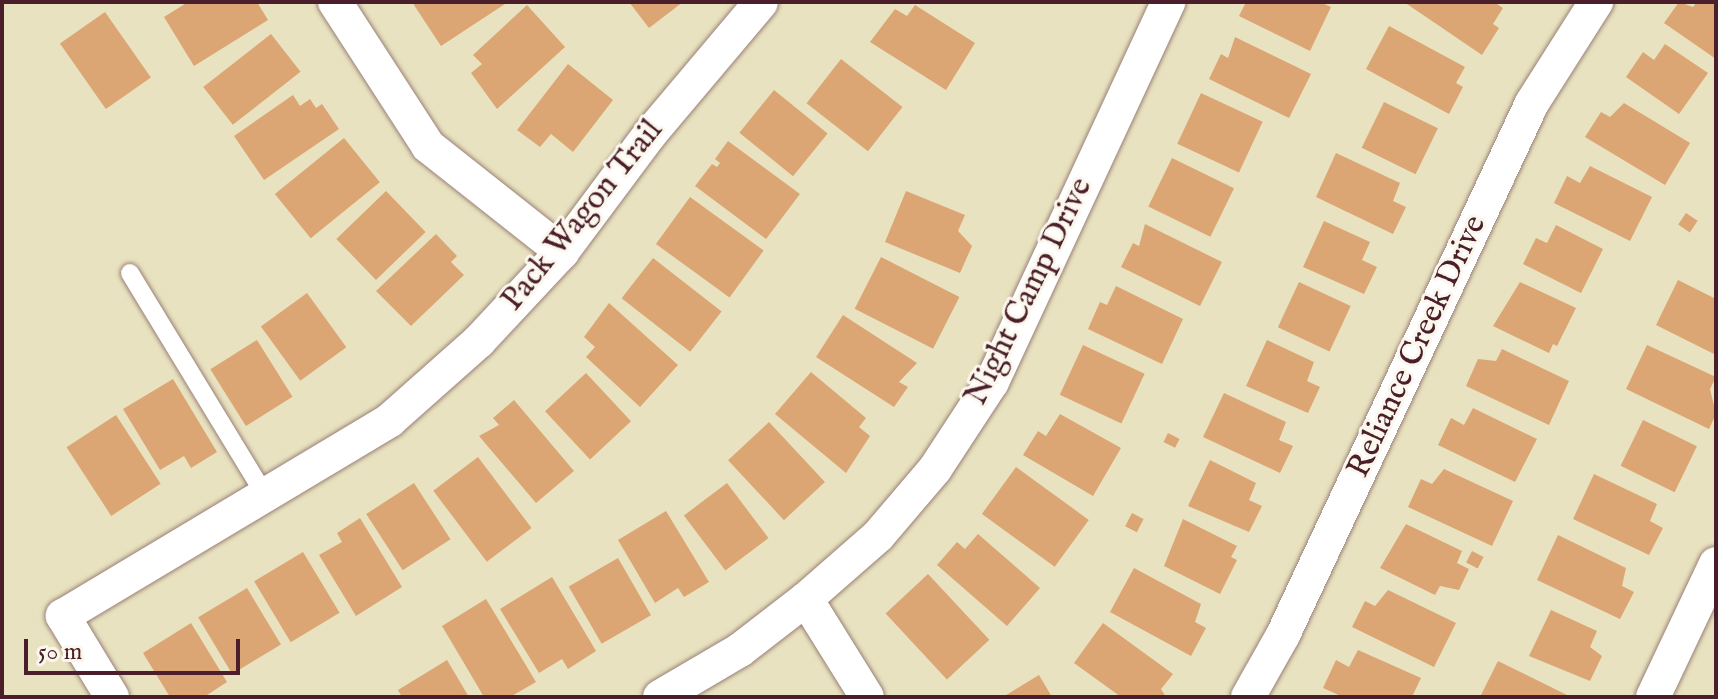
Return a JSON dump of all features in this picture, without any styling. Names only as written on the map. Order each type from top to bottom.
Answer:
[{"type":"street","points":[[335,2],[428,146],[562,252]]},
{"type":"street","name":"Pack Wagon Trail","points":[[112,697],[63,616],[390,420],[479,341],[562,252],[650,134],[761,2]]},
{"type":"street","name":"Night Camp Drive","points":[[660,697],[740,650],[806,599],[878,536],[926,480],[992,382],[1168,2]]},
{"type":"street","name":"Reliance Creek Drive","points":[[1248,697],[1283,635],[1532,103],[1567,40],[1596,2]]},
{"type":"street","points":[[1653,697],[1716,564]]},
{"type":"street","points":[[806,599],[867,697]]},
{"type":"lane","points":[[130,273],[265,495]]},
{"type":"building","points":[[188,2],[257,2],[268,20],[194,66],[164,17]]},
{"type":"building","points":[[412,2],[508,2],[441,46]]},
{"type":"building","points":[[629,2],[683,2],[649,28]]},
{"type":"building","points":[[1246,2],[1320,2],[1331,7],[1310,51],[1239,16]]},
{"type":"building","points":[[1404,2],[1494,2],[1503,8],[1493,24],[1499,28],[1482,55]]},
{"type":"building","points":[[1679,2],[1693,7],[1697,2],[1716,2],[1716,59],[1664,23]]},
{"type":"building","points":[[527,5],[565,47],[497,109],[471,73],[482,64],[473,55]]},
{"type":"building","points":[[915,5],[975,43],[946,90],[870,42],[895,9],[907,16]]},
{"type":"building","points":[[105,12],[151,78],[106,109],[60,44]]},
{"type":"building","points":[[1389,26],[1465,67],[1456,83],[1463,87],[1449,114],[1366,69]]},
{"type":"building","points":[[271,34],[301,72],[233,125],[203,87]]},
{"type":"building","points":[[1235,37],[1311,74],[1289,118],[1209,79],[1221,54],[1228,58]]},
{"type":"building","points":[[1665,44],[1708,73],[1679,114],[1626,77],[1643,52],[1654,60]]},
{"type":"building","points":[[841,59],[902,107],[868,151],[807,103]]},
{"type":"building","points":[[568,64],[613,100],[573,152],[551,134],[540,147],[517,130]]},
{"type":"building","points":[[774,90],[828,133],[793,176],[739,133]]},
{"type":"building","points":[[1201,93],[1263,122],[1239,172],[1177,144]]},
{"type":"building","points":[[293,95],[300,106],[310,99],[316,108],[322,104],[339,129],[264,180],[234,136]]},
{"type":"building","points":[[1384,102],[1438,128],[1416,174],[1362,148]]},
{"type":"building","points":[[1624,103],[1690,143],[1665,185],[1585,137],[1601,112],[1610,117]]},
{"type":"building","points":[[344,138],[380,182],[311,238],[275,194]]},
{"type":"building","points":[[728,141],[800,194],[766,239],[695,186],[712,164],[717,167],[720,163],[715,159]]},
{"type":"building","points":[[1336,153],[1400,183],[1393,201],[1406,207],[1393,234],[1316,197]]},
{"type":"building","points":[[1172,158],[1234,188],[1210,237],[1148,207]]},
{"type":"building","points":[[1590,166],[1652,197],[1630,241],[1554,203],[1567,176],[1580,183]]},
{"type":"building","points":[[386,191],[426,232],[376,280],[336,239]]},
{"type":"building","points":[[906,191],[965,215],[958,231],[972,246],[960,273],[885,242]]},
{"type":"building","points":[[690,197],[764,250],[730,297],[656,244]]},
{"type":"building","points":[[1686,213],[1698,221],[1690,232],[1678,225]]},
{"type":"building","points":[[1324,221],[1370,242],[1362,260],[1377,267],[1364,294],[1303,267]]},
{"type":"building","points":[[1145,224],[1222,262],[1200,306],[1121,267],[1133,243],[1139,246]]},
{"type":"building","points":[[1556,225],[1603,249],[1581,293],[1523,264],[1536,238],[1547,243]]},
{"type":"building","points":[[436,234],[457,256],[451,262],[464,275],[411,326],[376,291]]},
{"type":"building","points":[[881,257],[959,297],[933,349],[855,309]]},
{"type":"building","points":[[653,258],[722,312],[690,352],[622,298]]},
{"type":"building","points":[[1678,280],[1716,299],[1716,355],[1656,325]]},
{"type":"building","points":[[1299,282],[1351,306],[1330,351],[1278,327]]},
{"type":"building","points":[[1520,282],[1576,308],[1557,346],[1553,344],[1549,353],[1493,326]]},
{"type":"building","points":[[1116,286],[1183,319],[1162,364],[1088,329],[1100,302],[1107,305]]},
{"type":"building","points":[[307,293],[346,347],[300,381],[261,327]]},
{"type":"building","points":[[609,303],[678,365],[640,407],[586,357],[595,347],[584,337]]},
{"type":"building","points":[[843,315],[917,363],[899,382],[908,387],[894,407],[816,357]]},
{"type":"building","points":[[257,340],[293,397],[246,426],[210,369]]},
{"type":"building","points":[[1267,340],[1314,362],[1307,381],[1320,387],[1308,413],[1246,386]]},
{"type":"building","points":[[1083,345],[1145,374],[1121,424],[1060,395]]},
{"type":"building","points":[[1647,345],[1716,377],[1710,389],[1716,414],[1709,429],[1626,389]]},
{"type":"building","points":[[1502,349],[1569,381],[1549,425],[1466,386],[1478,359],[1496,361]]},
{"type":"building","points":[[811,372],[866,418],[859,427],[870,436],[846,473],[775,414]]},
{"type":"building","points":[[586,373],[631,421],[590,459],[545,411]]},
{"type":"building","points":[[173,379],[217,452],[191,468],[184,456],[160,470],[123,409]]},
{"type":"building","points":[[1224,393],[1286,422],[1279,440],[1293,446],[1280,473],[1203,437]]},
{"type":"building","points":[[514,400],[574,471],[536,503],[479,436],[499,425],[493,418]]},
{"type":"building","points":[[1473,408],[1537,439],[1515,482],[1438,445],[1451,418],[1464,425]]},
{"type":"building","points":[[1060,414],[1121,448],[1093,496],[1023,455],[1038,431],[1046,436]]},
{"type":"building","points":[[116,415],[161,484],[111,516],[67,447]]},
{"type":"building","points":[[1643,420],[1697,446],[1675,492],[1621,466]]},
{"type":"building","points":[[769,422],[825,482],[784,520],[728,460]]},
{"type":"building","points":[[1168,433],[1180,439],[1175,448],[1163,442]]},
{"type":"building","points":[[478,457],[532,528],[487,562],[433,491]]},
{"type":"building","points":[[1210,460],[1256,483],[1249,500],[1262,506],[1249,532],[1188,506]]},
{"type":"building","points":[[1016,467],[1089,520],[1055,567],[982,514]]},
{"type":"building","points":[[1444,469],[1513,501],[1492,546],[1408,507],[1421,479],[1432,484]]},
{"type":"building","points":[[1594,474],[1657,504],[1650,521],[1663,528],[1649,555],[1573,519]]},
{"type":"building","points":[[414,483],[450,539],[403,570],[366,514]]},
{"type":"building","points":[[727,483],[769,538],[725,571],[684,515]]},
{"type":"building","points":[[666,511],[709,582],[684,597],[678,588],[655,603],[618,540]]},
{"type":"building","points":[[1132,513],[1144,519],[1137,532],[1125,526]]},
{"type":"building","points":[[360,518],[402,587],[356,616],[319,555],[342,542],[337,533]]},
{"type":"building","points":[[1183,519],[1237,546],[1231,557],[1237,560],[1220,594],[1164,566]]},
{"type":"building","points":[[1406,524],[1462,551],[1457,563],[1469,569],[1459,590],[1440,586],[1435,595],[1380,568]]},
{"type":"building","points":[[978,534],[1040,588],[1007,626],[937,565],[957,542],[965,549]]},
{"type":"building","points":[[1558,535],[1626,568],[1622,586],[1634,592],[1620,619],[1537,580]]},
{"type":"building","points":[[1472,551],[1484,557],[1478,568],[1466,563]]},
{"type":"building","points":[[303,552],[340,613],[291,642],[254,581]]},
{"type":"building","points":[[618,558],[651,615],[602,644],[569,586]]},
{"type":"building","points":[[1134,568],[1201,604],[1195,622],[1206,628],[1191,656],[1110,612]]},
{"type":"building","points":[[928,574],[989,640],[947,679],[886,614]]},
{"type":"building","points":[[552,577],[596,651],[568,669],[562,659],[539,673],[500,609]]},
{"type":"building","points":[[247,588],[281,645],[232,674],[198,617]]},
{"type":"building","points":[[1388,590],[1456,623],[1434,667],[1352,627],[1365,601],[1375,606]]},
{"type":"building","points":[[486,599],[536,682],[510,697],[484,697],[442,626]]},
{"type":"building","points":[[1551,610],[1597,631],[1590,647],[1602,656],[1590,681],[1529,656]]},
{"type":"building","points":[[191,623],[227,682],[204,697],[170,697],[143,653]]},
{"type":"building","points":[[1103,623],[1173,674],[1161,689],[1166,697],[1121,697],[1074,663]]},
{"type":"building","points":[[1358,650],[1421,678],[1412,697],[1343,697],[1323,688],[1336,660],[1349,667]]},
{"type":"building","points":[[447,660],[469,697],[402,697],[398,690]]},
{"type":"building","points":[[1498,661],[1567,695],[1566,697],[1480,697]]},
{"type":"building","points":[[1039,675],[1052,697],[1003,697]]}]
